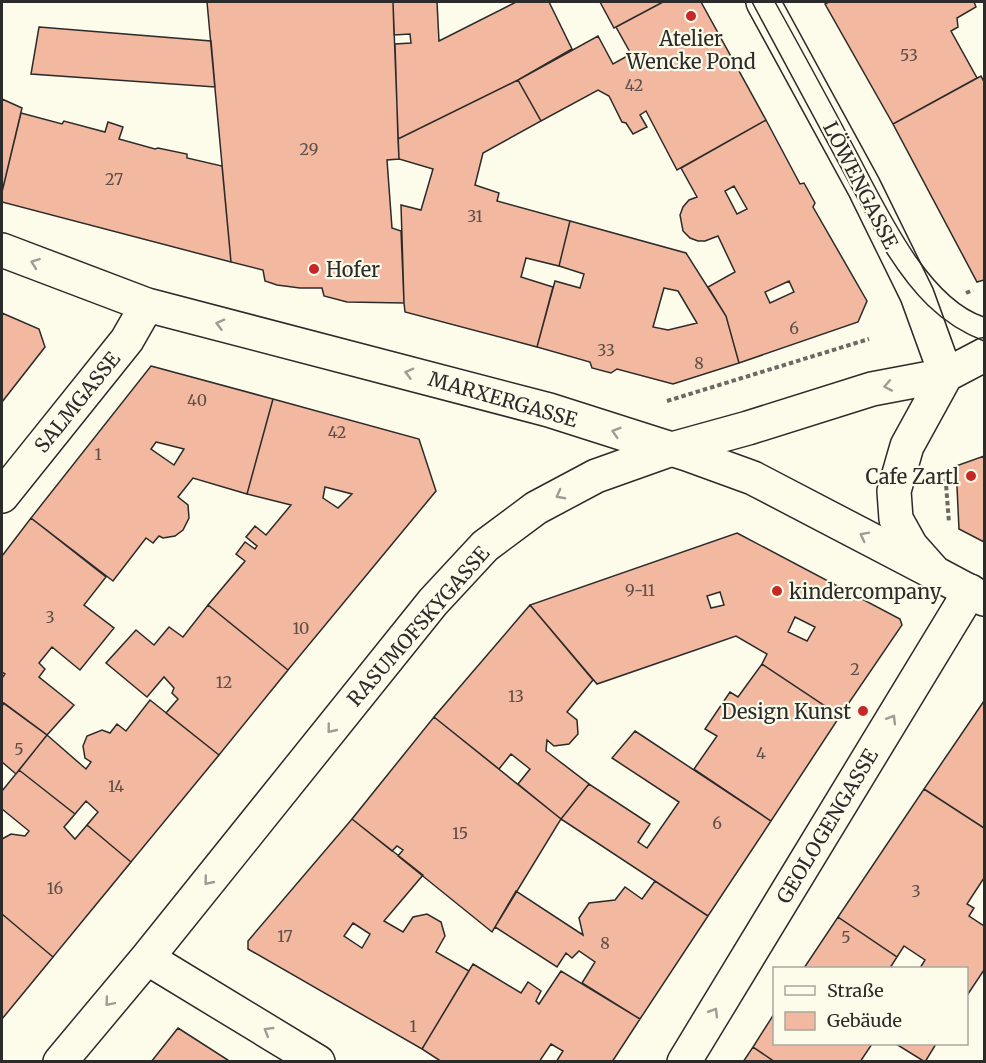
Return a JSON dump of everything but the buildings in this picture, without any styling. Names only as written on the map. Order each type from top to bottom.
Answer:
[{"type":"street","name":"LÖWENGASSE","points":[[763,2],[864,187],[917,295],[946,375]]},
{"type":"street","name":"MARXERGASSE","points":[[2,250],[147,304],[549,410],[672,449],[753,478],[977,595]]},
{"type":"street","name":"SALMGASSE","points":[[2,496],[127,340],[147,304]]},
{"type":"street","name":"RASUMOFSKYGASSE","points":[[946,375],[984,355]]},
{"type":"street","name":"RASUMOFSKYGASSE","points":[[60,1062],[147,958],[433,602],[485,546],[536,508],[596,476],[672,449],[872,389],[946,375],[984,377]]},
{"type":"street","points":[[935,573],[911,546],[896,519],[894,491],[907,446],[946,375]]},
{"type":"street","name":"GEOLOGENGASSE","points":[[684,1062],[977,595]]},
{"type":"street","points":[[147,958],[318,1062]]},
{"type":"path","points":[[966,293],[973,290]]},
{"type":"path","points":[[659,401],[670,402],[869,339]]},
{"type":"path","points":[[945,467],[950,532]]},
{"type":"tram line","points":[[752,2],[887,253],[906,281],[940,316],[953,326],[984,341]]},
{"type":"tram line","points":[[775,2],[889,213],[922,266],[941,288],[962,306],[984,317]]},
{"type":"place","name":"Atelier Wencke Pond","points":[[691,16]]},
{"type":"place","name":"Hofer","points":[[314,269]]},
{"type":"place","name":"Cafe Zartl","points":[[971,476]]},
{"type":"place","name":"kindercompany","points":[[777,591]]},
{"type":"place","name":"Design Kunst","points":[[863,711]]}]
